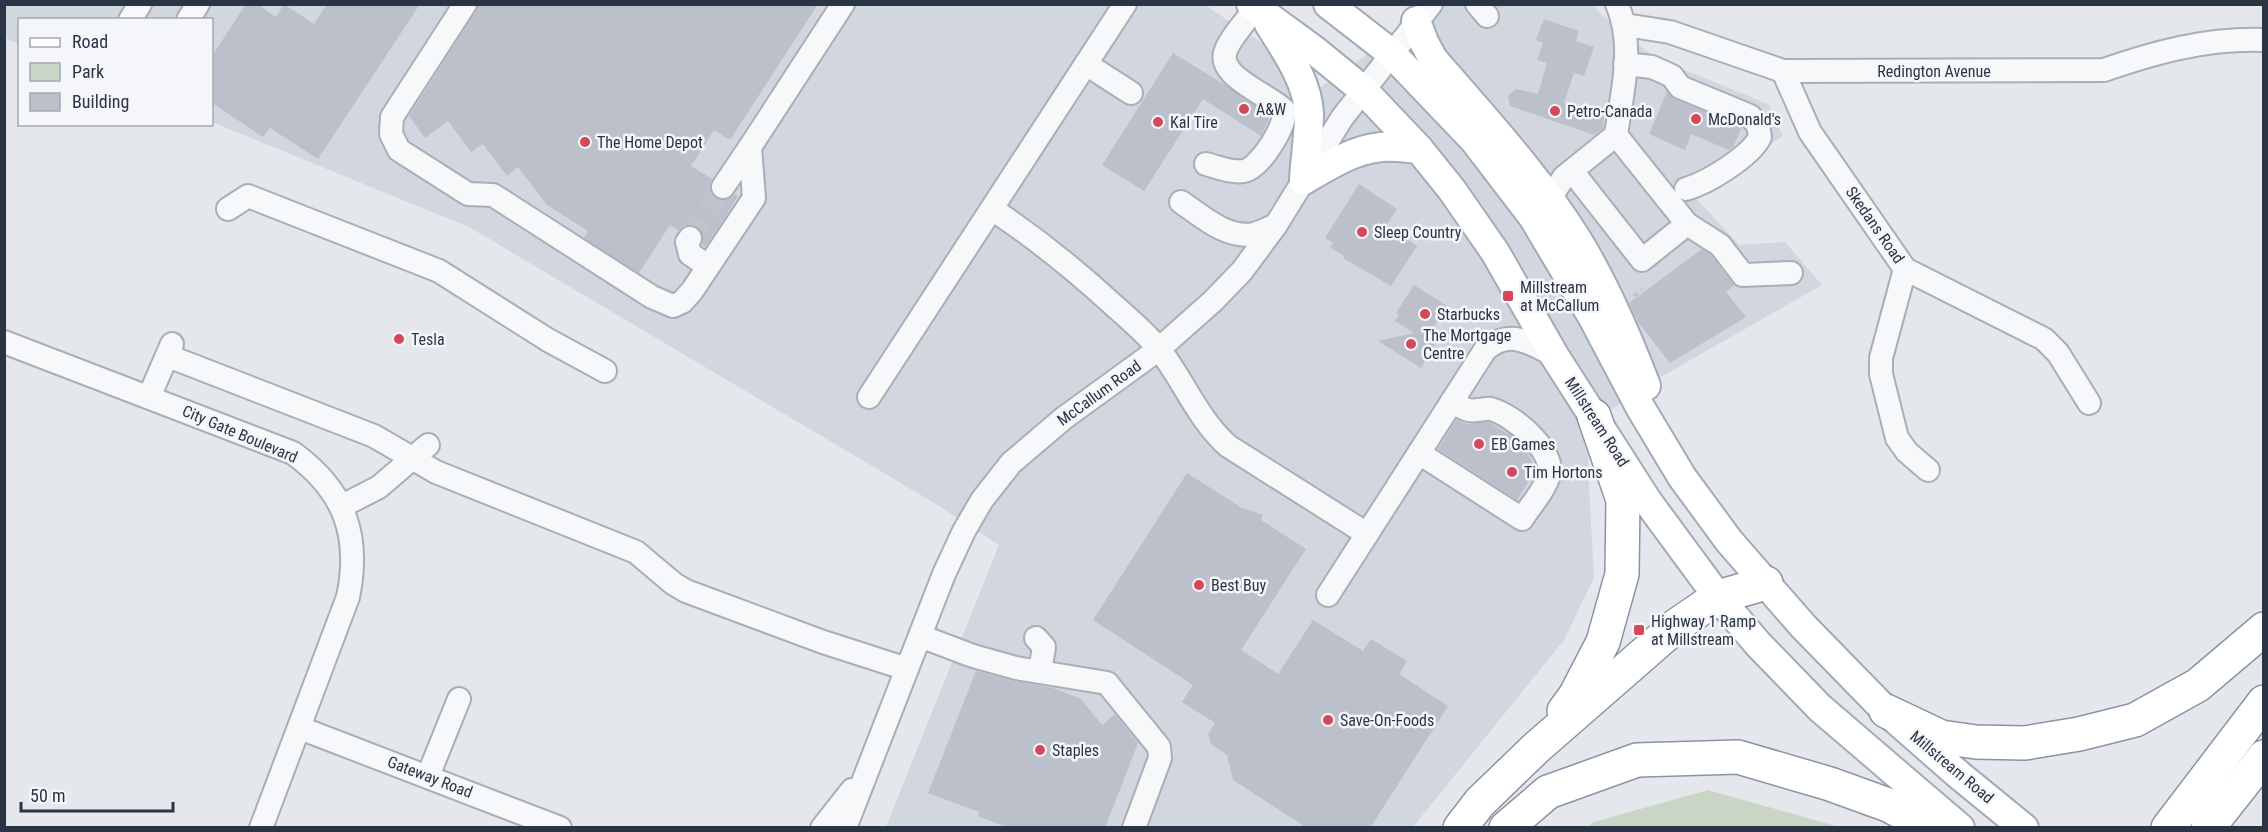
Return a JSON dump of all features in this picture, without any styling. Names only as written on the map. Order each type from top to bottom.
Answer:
[{"type":"highway","points":[[1536,748],[1575,696],[1604,642],[1622,574],[1623,500],[1594,416]]},
{"type":"highway","points":[[1460,828],[1480,802],[1536,748],[1677,625],[1718,597],[1766,583]]},
{"type":"highway","points":[[1886,711],[1941,737],[1976,742],[2025,743],[2079,734],[2135,720],[2199,685],[2264,628]]},
{"type":"highway","points":[[2168,828],[2264,702]]},
{"type":"highway","points":[[1506,828],[1548,792],[1637,760],[1738,757],[1888,805],[1932,828]]},
{"type":"highway","points":[[2208,828],[2264,758]]},
{"type":"main road","name":"Millstream Road","points":[[1328,4],[1391,53],[1473,140],[1533,217],[1592,315],[1640,407],[1682,477],[1729,541],[1803,626],[1886,711],[2024,828]]},
{"type":"main road","name":"Millstream Road","points":[[1256,8],[1364,90],[1419,149],[1452,190],[1495,252],[1554,355],[1648,502],[1718,597],[1758,644],[1820,708],[1960,828]]},
{"type":"main road","points":[[1256,8],[1289,56],[1306,96],[1309,114],[1304,180]]},
{"type":"main road","points":[[1424,13],[1424,42],[1432,59],[1520,160],[1578,241],[1624,327],[1682,477]]},
{"type":"main road","points":[[1304,180],[1364,150],[1383,147],[1419,149]]},
{"type":"street","points":[[131,18],[140,4]]},
{"type":"street","points":[[189,18],[198,4]]},
{"type":"street","points":[[465,4],[392,117],[391,134],[399,150],[468,194],[493,195],[651,297],[673,306],[682,302],[692,291],[754,198],[750,147]]},
{"type":"street","points":[[723,187],[843,4]]},
{"type":"street","points":[[869,397],[1125,4]]},
{"type":"street","points":[[1206,164],[1235,172],[1246,171],[1255,166],[1284,123],[1284,110],[1232,74],[1224,63],[1226,48],[1256,8]]},
{"type":"street","points":[[1619,10],[1627,49],[1626,64],[1616,98],[1616,135],[1677,195],[1687,224],[1720,245],[1743,275],[1791,273]]},
{"type":"street","name":"Redington Avenue","points":[[1619,10],[1670,32],[1783,71],[2104,70],[2154,53],[2192,44],[2224,40],[2264,40]]},
{"type":"street","name":"McCallum Road","points":[[845,828],[944,574],[964,531],[982,500],[1011,463],[1064,418],[1159,349],[1242,271],[1276,225],[1342,118],[1424,13]]},
{"type":"street","points":[[1086,64],[1131,93]]},
{"type":"street","points":[[1626,64],[1652,67],[1672,76],[1680,87],[1753,119],[1760,130],[1760,137],[1749,151],[1701,185],[1677,195]]},
{"type":"street","name":"Skedans Road","points":[[1783,71],[1810,132],[1905,269],[2044,339],[2058,353],[2089,403]]},
{"type":"street","points":[[1554,208],[1554,192],[1564,177],[1580,159],[1616,135]]},
{"type":"street","points":[[1580,159],[1642,260],[1687,224]]},
{"type":"street","points":[[228,209],[248,196],[439,271],[528,328],[605,371]]},
{"type":"street","points":[[1181,202],[1215,225],[1236,234],[1254,234],[1276,225]]},
{"type":"street","points":[[992,209],[1022,228],[1067,263],[1131,320],[1159,349],[1198,413],[1228,446],[1367,534]]},
{"type":"street","points":[[690,238],[687,242],[690,254],[708,266]]},
{"type":"street","points":[[1905,269],[1881,358],[1881,374],[1897,438],[1907,452],[1928,470]]},
{"type":"street","points":[[1328,595],[1485,350],[1494,342],[1506,338],[1522,339],[1554,355]]},
{"type":"street","name":"City Gate Boulevard","points":[[4,342],[293,453],[313,467],[330,486],[342,507],[349,528],[353,574],[348,597],[261,828]]},
{"type":"street","points":[[149,397],[170,349],[374,436],[420,452],[436,472],[636,552],[674,584],[686,591],[823,642],[907,669]]},
{"type":"street","points":[[1419,453],[1522,519],[1548,479],[1548,460],[1528,432],[1495,410],[1488,408],[1466,410],[1452,401]]},
{"type":"street","points":[[342,507],[379,487],[420,452]]},
{"type":"street","points":[[920,636],[973,656],[1107,683],[1159,747],[1160,758],[1134,828]]},
{"type":"street","points":[[1036,638],[1044,647],[1040,671]]},
{"type":"street","points":[[428,776],[459,699]]},
{"type":"street","name":"Gateway Road","points":[[300,728],[560,828]]},
{"type":"street","points":[[822,828],[864,775]]},
{"type":"shaded area","points":[[4,5],[1205,5],[1298,67],[1317,90],[1437,5],[1593,5],[1655,58],[1768,104],[1783,136],[1694,196],[1739,245],[1785,242],[1822,285],[1664,375],[1591,423],[1588,467],[1594,578],[1564,640],[1413,827],[886,827],[999,545],[931,501],[469,227],[213,122],[213,18],[18,18],[18,44],[5,38]]},
{"type":"green space","points":[[1708,790],[1839,827],[1587,827],[1594,822]]},
{"type":"building","points":[[246,4],[257,4],[276,17],[284,4],[314,24],[327,4],[420,4],[318,159],[270,128],[263,137],[213,104],[213,54]]},
{"type":"building","name":"The Home Depot","points":[[478,4],[818,4],[730,140],[714,130],[691,166],[712,179],[711,192],[716,198],[728,199],[735,194],[738,196],[718,228],[705,247],[702,244],[703,233],[698,227],[685,225],[679,231],[670,225],[639,273],[584,238],[588,231],[547,205],[518,167],[507,176],[483,144],[471,152],[448,121],[425,138],[409,116],[476,11]]},
{"type":"building","points":[[1544,19],[1579,31],[1576,41],[1594,47],[1584,76],[1574,73],[1564,103],[1604,117],[1603,128],[1594,135],[1510,106],[1508,96],[1516,89],[1538,94],[1547,63],[1537,60],[1543,43],[1536,40]]},
{"type":"building","name":"Kal Tire","points":[[1173,53],[1270,116],[1261,136],[1203,99],[1144,191],[1102,165]]},
{"type":"building","name":"McDonald's","points":[[1667,92],[1675,99],[1742,127],[1733,147],[1729,150],[1691,134],[1685,150],[1649,134]]},
{"type":"building","name":"Sleep Country","points":[[1359,184],[1397,209],[1386,226],[1417,246],[1391,286],[1343,258],[1344,256],[1330,247],[1333,243],[1325,238]]},
{"type":"building","points":[[1702,249],[1711,255],[1734,285],[1726,292],[1746,317],[1670,363],[1638,322],[1629,303]]},
{"type":"building","points":[[1414,285],[1447,306],[1427,338],[1436,343],[1421,368],[1378,341],[1414,333],[1395,321],[1399,314],[1396,313]]},
{"type":"building","points":[[1456,420],[1467,424],[1488,422],[1512,436],[1528,453],[1536,470],[1517,500],[1438,449]]},
{"type":"building","points":[[1187,473],[1242,508],[1263,515],[1261,520],[1306,549],[1241,650],[1278,674],[1313,620],[1363,651],[1371,639],[1407,661],[1399,674],[1448,706],[1370,828],[1307,828],[1233,780],[1227,755],[1211,744],[1208,734],[1215,723],[1182,702],[1193,685],[1093,620]]},
{"type":"building","name":"Staples","points":[[976,671],[1053,688],[1081,699],[1102,725],[1115,714],[1138,743],[1105,828],[1009,828],[978,816],[979,812],[928,793]]},
{"type":"tunnel","points":[[690,238],[723,187]]},
{"type":"place","name":"A&W","points":[[1244,109]]},
{"type":"place","name":"Petro-Canada","points":[[1555,111]]},
{"type":"place","name":"McDonald's","points":[[1696,119]]},
{"type":"place","name":"Kal Tire","points":[[1158,122]]},
{"type":"place","name":"The Home Depot","points":[[585,142]]},
{"type":"place","name":"Sleep Country","points":[[1362,232]]},
{"type":"place","name":"Millstream at McCallum","points":[[1508,296]]},
{"type":"place","name":"Starbucks","points":[[1425,314]]},
{"type":"place","name":"Tesla","points":[[399,339]]},
{"type":"place","name":"The Mortgage Centre","points":[[1411,344]]},
{"type":"place","name":"EB Games","points":[[1479,444]]},
{"type":"place","name":"Tim Hortons","points":[[1512,472]]},
{"type":"place","name":"Best Buy","points":[[1199,585]]},
{"type":"place","name":"Highway 1 Ramp at Millstream","points":[[1639,630]]},
{"type":"place","name":"Save-On-Foods","points":[[1328,720]]},
{"type":"place","name":"Staples","points":[[1040,750]]}]
